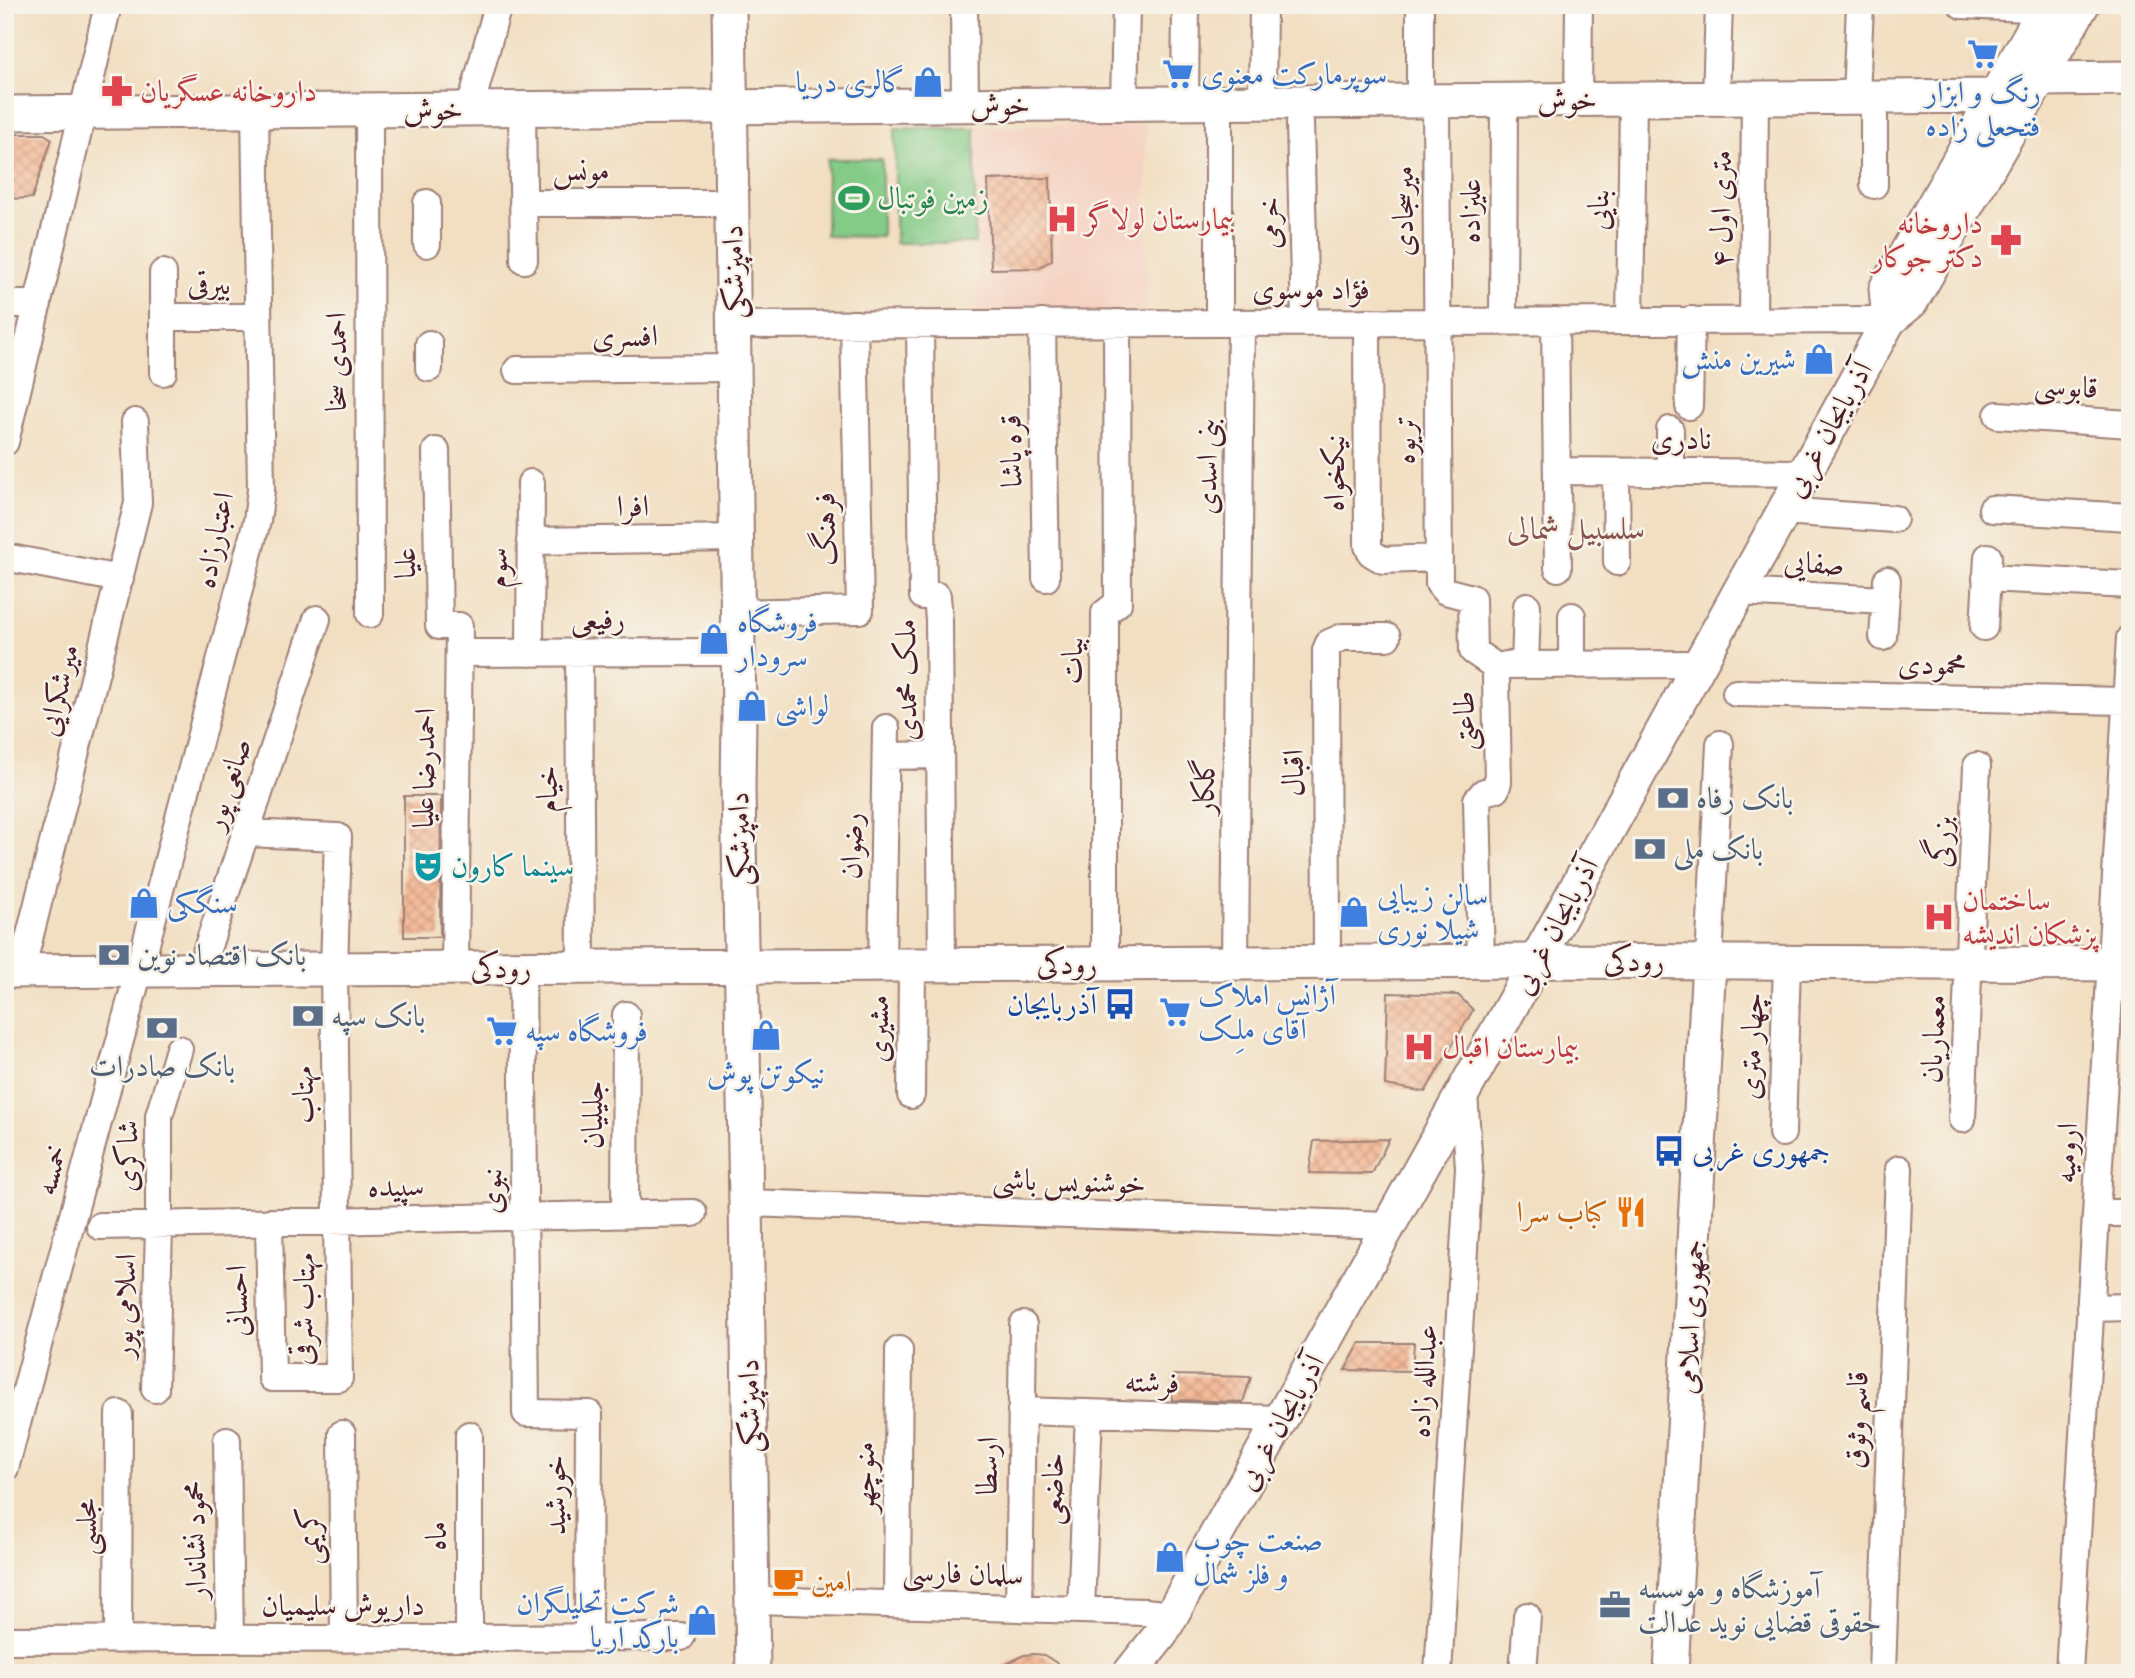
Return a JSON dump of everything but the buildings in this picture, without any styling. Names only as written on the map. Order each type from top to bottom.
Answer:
[{"type":"main road","name":"دامپزشکی","points":[[729,5],[752,1673]]},
{"type":"main road","name":"آذربایجان غربی","points":[[1130,1673],[1161,1634],[1172,1615],[1464,1093],[1889,320],[1911,302],[2082,5]]},
{"type":"main road","points":[[1889,320],[1886,289],[2046,7]]},
{"type":"main road","points":[[2040,79],[2130,78]]},
{"type":"main road","name":"خوش","points":[[5,113],[1995,96]]},
{"type":"main road","name":"رودکی","points":[[13,971],[1481,961],[2120,964]]},
{"type":"main road","name":"جمهوری اسلامی","points":[[1671,1673],[1709,961]]},
{"type":"street","points":[[5,441],[108,5]]},
{"type":"street","points":[[470,109],[498,5]]},
{"type":"street","points":[[964,5],[965,105]]},
{"type":"street","points":[[1124,104],[1126,5]]},
{"type":"street","points":[[1185,103],[1186,5]]},
{"type":"street","points":[[1262,102],[1263,5]]},
{"type":"street","name":"میرسجادی","points":[[1420,5],[1428,101],[1437,321]]},
{"type":"street","points":[[1578,100],[1579,5]]},
{"type":"street","points":[[1716,99],[1719,5]]},
{"type":"street","points":[[1860,5],[1865,97],[1874,186]]},
{"type":"street","points":[[1962,5],[2046,7]]},
{"type":"street","name":"۴ متری اول","points":[[1753,320],[1755,98]]},
{"type":"street","name":"بنایی","points":[[1630,321],[1633,99]]},
{"type":"street","name":"علیزاده","points":[[1503,321],[1504,100]]},
{"type":"street","name":"بنی اسدی","points":[[1219,103],[1230,323],[1238,610]]},
{"type":"street","name":"مونس","points":[[522,109],[523,203],[732,204]]},
{"type":"street","name":"احمدی سخا","points":[[369,110],[370,614]]},
{"type":"street","name":"اعتبارزاده","points":[[139,970],[257,521],[261,490],[255,111]]},
{"type":"street","name":"خرمی","points":[[1300,122],[1305,322]]},
{"type":"street","points":[[427,202],[428,244]]},
{"type":"street","points":[[523,203],[524,260]]},
{"type":"street","name":"بیرقی","points":[[163,273],[163,317],[258,317]]},
{"type":"street","points":[[5,304],[38,304]]},
{"type":"street","points":[[163,317],[163,372]]},
{"type":"street","points":[[1689,405],[1691,320]]},
{"type":"street","name":"فؤاد موسوی","points":[[734,325],[1889,320]]},
{"type":"street","name":"تریوه","points":[[1437,321],[1439,584],[1445,591],[1472,598],[1473,651],[1497,668]]},
{"type":"street","points":[[1555,321],[1558,568]]},
{"type":"street","name":"نیکخواه","points":[[1367,322],[1368,546],[1371,553],[1383,560],[1439,558]]},
{"type":"street","name":"قره پاشا","points":[[1042,323],[1046,578]]},
{"type":"street","name":"بیات","points":[[1105,964],[1105,613],[1118,603],[1117,323]]},
{"type":"street","name":"فرهنگ","points":[[738,613],[860,610],[854,324]]},
{"type":"street","name":"ملک محمدی","points":[[912,965],[940,755],[937,596],[923,596],[920,324]]},
{"type":"street","name":"افسری","points":[[517,370],[734,368]]},
{"type":"street","name":"قابوسی","points":[[1998,415],[2130,424]]},
{"type":"street","name":"میرشکرایی","points":[[13,971],[120,579],[138,503],[135,422]]},
{"type":"street","points":[[1670,430],[1670,472]]},
{"type":"street","name":"علیا","points":[[436,451],[439,626],[459,626],[459,653]]},
{"type":"street","name":"نادری","points":[[1557,471],[1804,473]]},
{"type":"street","points":[[1616,472],[1617,562]]},
{"type":"street","name":"سوم","points":[[530,653],[531,484]]},
{"type":"street","points":[[1992,509],[2130,517]]},
{"type":"street","points":[[1783,511],[1894,520]]},
{"type":"street","name":"افرا","points":[[530,541],[737,538]]},
{"type":"street","points":[[5,557],[120,579]]},
{"type":"street","points":[[1984,627],[1987,568],[2130,585]]},
{"type":"street","name":"صفایی","points":[[1738,592],[1886,590],[1883,636]]},
{"type":"street","points":[[1525,665],[1527,606]]},
{"type":"street","name":"گلکار","points":[[1235,963],[1238,610]]},
{"type":"street","points":[[1572,616],[1572,665]]},
{"type":"street","name":"صانعی پور","points":[[200,970],[317,620]]},
{"type":"street","name":"اقبال","points":[[1327,962],[1326,650],[1329,643],[1343,637],[1387,637]]},
{"type":"street","name":"ارومیه","points":[[2069,1673],[2096,1213],[2120,964],[2130,638]]},
{"type":"street","name":"رفیعی","points":[[459,653],[738,652]]},
{"type":"street","name":"احمدرضا علیا","points":[[456,968],[459,653]]},
{"type":"street","name":"خیام","points":[[579,653],[581,967]]},
{"type":"street","name":"طاعتی","points":[[1481,961],[1477,800],[1484,792],[1494,791],[1497,787],[1497,668],[1506,665],[1699,664]]},
{"type":"street","name":"محمودی","points":[[1736,693],[2126,701]]},
{"type":"street","name":"رضوان","points":[[886,728],[886,756],[912,965]]},
{"type":"street","points":[[1709,961],[1720,744]]},
{"type":"street","points":[[886,756],[940,755]]},
{"type":"street","name":"بزرگی","points":[[1970,962],[1976,765]]},
{"type":"street","name":"مهتاب","points":[[246,833],[338,837],[334,969],[338,1221]]},
{"type":"street","name":"چهار متری","points":[[1782,1133],[1787,962]]},
{"type":"street","name":"معماریان","points":[[1962,1119],[1970,962]]},
{"type":"street","name":"مشیری","points":[[911,1095],[912,965]]},
{"type":"street","name":"نبوی","points":[[522,968],[526,1413]]},
{"type":"street","name":"خمسه","points":[[5,1468],[139,970]]},
{"type":"street","name":"جلیلیان","points":[[625,1214],[626,1015]]},
{"type":"street","name":"شاکری","points":[[159,1225],[159,1116],[179,1049]]},
{"type":"street","name":"عبدالله زاده","points":[[1438,1673],[1469,1168],[1464,1093]]},
{"type":"street","name":"قاسم وثوق","points":[[1882,1673],[1899,1169]]},
{"type":"street","name":"خوشنویس باشی","points":[[747,1203],[1389,1225]]},
{"type":"street","name":"سپیده","points":[[100,1226],[693,1213]]},
{"type":"street","points":[[2096,1213],[2130,1213]]},
{"type":"street","name":"مهتاب شرقی","points":[[272,1378],[339,1378],[338,1221]]},
{"type":"street","name":"احسانی","points":[[269,1222],[272,1378]]},
{"type":"street","name":"اسلامی پور","points":[[155,1389],[159,1225]]},
{"type":"street","points":[[2090,1308],[2130,1307]]},
{"type":"street","name":"ارسطا","points":[[1018,1608],[1023,1325]]},
{"type":"street","name":"منوچهر","points":[[897,1604],[899,1350]]},
{"type":"street","name":"فرشته","points":[[1021,1411],[1281,1419]]},
{"type":"street","name":"خورشید","points":[[526,1413],[589,1415],[588,1638]]},
{"type":"street","name":"خاضعی","points":[[1081,1610],[1088,1413]]},
{"type":"street","name":"مجلسی","points":[[118,1640],[119,1414]]},
{"type":"street","name":"کریمی","points":[[342,1434],[344,1639]]},
{"type":"street","name":"ماه","points":[[469,1435],[469,1638]]},
{"type":"street","name":"محمود نشاندار","points":[[227,1440],[230,1639]]},
{"type":"street","name":"سلمان فارسی","points":[[752,1600],[1172,1615]]},
{"type":"street","points":[[1523,1673],[1527,1616]]},
{"type":"street","name":"داریوش سلیمیان","points":[[5,1640],[681,1637]]},
{"type":"shaded area","name":"بیمارستان لولاگر","points":[[1146,125],[1147,313],[977,314],[976,126]]},
{"type":"green space","points":[[895,128],[975,128],[975,243],[895,243]]},
{"type":"green space","name":"زمین فوتبال","points":[[827,159],[882,159],[882,237],[826,236]]},
{"type":"place","name":"رنگ و ابزار فتحعلی زاده","points":[[1983,54]]},
{"type":"place","name":"سوپرمارکت معنوی","points":[[1178,74]]},
{"type":"place","name":"گالری دریا","points":[[928,82]]},
{"type":"place","name":"داروخانه عسگریان","points":[[117,91]]},
{"type":"place","name":"زمین فوتبال","points":[[854,198]]},
{"type":"place","name":"بیمارستان لولاگر","points":[[1062,219]]},
{"type":"place","name":"داروخانه دکتر جوکار","points":[[2006,240]]},
{"type":"place","name":"شیرین منش","points":[[1819,359]]},
{"type":"place","name":"فروشگاه سرودار","points":[[714,639]]},
{"type":"place","name":"لواشی","points":[[752,706]]},
{"type":"place","name":"بانک رفاه","points":[[1673,798]]},
{"type":"place","name":"بانک ملی","points":[[1650,849]]},
{"type":"place","name":"سینما کارون","points":[[428,866]]},
{"type":"place","name":"سنگکی","points":[[144,903]]},
{"type":"place","name":"سالن زیبایی شیلا نوری","points":[[1354,912]]},
{"type":"place","name":"ساختمان پزشکان اندیشه","points":[[1939,917]]},
{"type":"place","name":"بانک اقتصاد نوین","points":[[114,955]]},
{"type":"place","name":"آذربایجان","points":[[1120,1004]]},
{"type":"place","name":"آژانس املاک آقای ملِک","points":[[1175,1012]]},
{"type":"place","name":"بانک سپه","points":[[308,1016]]},
{"type":"place","name":"بانک صادرات","points":[[162,1028]]},
{"type":"place","name":"فروشگاه سپه","points":[[502,1031]]},
{"type":"place","name":"نیکوتن پوش","points":[[766,1035]]},
{"type":"place","name":"بیمارستان اقبال","points":[[1419,1047]]},
{"type":"place","name":"جمهوری غربی","points":[[1669,1151]]},
{"type":"place","name":"کباب سرا","points":[[1631,1212]]},
{"type":"place","name":"صنعت چوب و فلز شمال","points":[[1170,1557]]},
{"type":"place","name":"امین","points":[[788,1581]]},
{"type":"place","name":"آموزشگاه و موسسه حقوقی قضایی نوید عدالت","points":[[1615,1605]]},
{"type":"place","name":"شرکت تحلیلگران بارکد آریا","points":[[702,1620]]},
{"type":"district","name":"سلسبیل شمالی","points":[[1576,528]]}]
